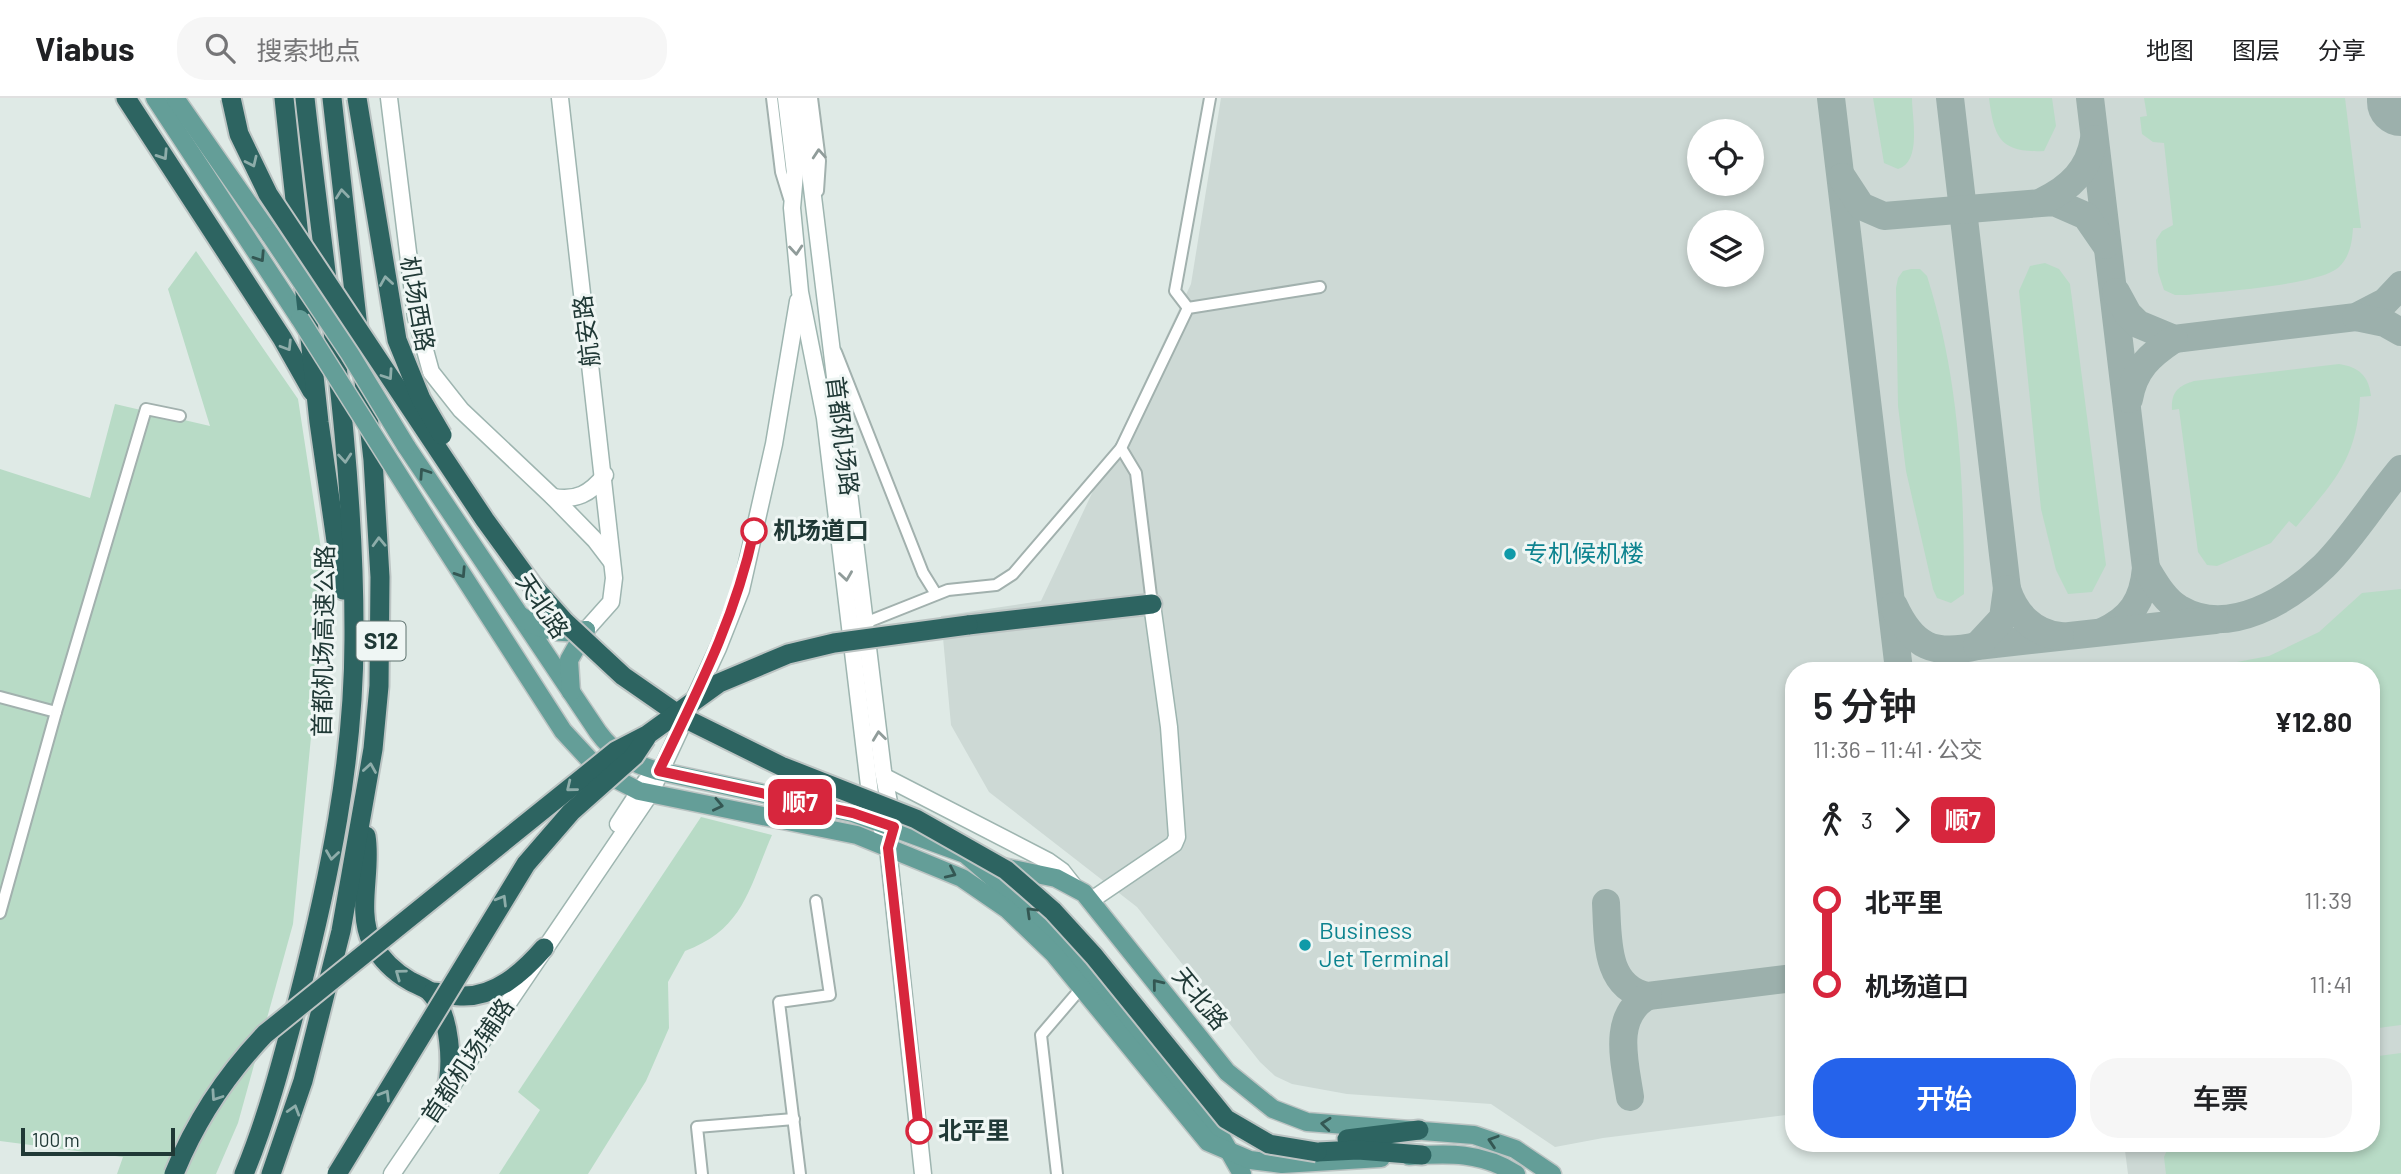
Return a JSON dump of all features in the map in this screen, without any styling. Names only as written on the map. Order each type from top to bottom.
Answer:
[{"type":"highway","points":[[126,98],[302,369],[311,388],[319,422]]},
{"type":"highway","points":[[231,98],[243,144],[276,206],[485,520],[533,586],[565,622],[622,676],[682,717],[781,765],[916,819],[1006,870],[1053,911],[1094,956],[1226,1119],[1269,1144],[1422,1155]]},
{"type":"highway","points":[[284,98],[319,422],[343,590],[354,641]]},
{"type":"highway","name":"首都机场高速公路","points":[[244,1174],[269,1108],[325,898],[345,769],[354,641],[352,550],[346,464],[305,98]]},
{"type":"highway","name":"S12","points":[[271,1174],[315,1036],[341,931],[363,812],[379,686],[379,532],[331,98]]},
{"type":"highway","points":[[356,98],[391,312],[410,374],[433,419],[488,504],[574,613],[643,677],[703,716],[770,748],[933,814],[1014,861],[1047,888],[1083,925],[1226,1102],[1258,1126],[1315,1147],[1419,1130]]},
{"type":"highway","points":[[174,1174],[203,1115],[244,1057],[265,1034],[608,757],[647,735],[709,688],[737,673],[788,654],[834,643],[1152,604]]},
{"type":"highway","points":[[337,1174],[505,894],[531,857],[589,794],[634,756],[647,735]]},
{"type":"highway","points":[[363,812],[368,854],[365,908],[368,931],[385,963],[406,980],[429,992],[458,996],[487,992],[517,977],[544,948]]},
{"type":"highway","points":[[429,992],[448,1036],[450,1073],[445,1095]]},
{"type":"main road","name":"天北路","points":[[155,98],[575,748],[600,771],[645,792],[857,835],[888,848]]},
{"type":"main road","name":"天北路","points":[[175,98],[350,354],[406,446],[570,692],[614,751],[635,764],[659,771],[853,813],[986,864],[1046,875],[1073,885],[1090,901],[1227,1072],[1262,1102],[1289,1117],[1307,1122],[1458,1132],[1494,1140],[1530,1157],[1552,1174]]},
{"type":"main road","points":[[514,607],[540,628],[556,632],[586,630]]},
{"type":"main road","points":[[570,692],[569,660],[586,630]]},
{"type":"main road","points":[[888,848],[962,878],[990,895],[1041,941],[1083,986],[1208,1142],[1230,1154],[1279,1169],[1422,1155],[1478,1157],[1516,1174]]},
{"type":"main road","name":"天北路","points":[[965,854],[1034,913],[1075,958],[1217,1129],[1242,1174]]},
{"type":"street","name":"机场西路","points":[[389,98],[416,317],[425,358],[438,383],[461,410],[553,497],[595,540],[612,563]]},
{"type":"street","name":"航安路","points":[[560,98],[605,475],[612,563],[611,603],[586,630]]},
{"type":"street","name":"首都机场路","points":[[772,98],[781,172],[792,208]]},
{"type":"street","name":"首都机场路","points":[[786,98],[795,173],[792,208],[800,292],[825,418],[870,794],[886,824]]},
{"type":"street","name":"首都机场路","points":[[800,98],[885,777],[886,824]]},
{"type":"street","name":"首都机场路","points":[[812,98],[820,161],[816,211]]},
{"type":"street","points":[[1188,308],[1175,291],[1210,98]]},
{"type":"street","points":[[1188,308],[1320,287]]},
{"type":"street","points":[[800,292],[824,288]]},
{"type":"street","name":"首都机场路","points":[[645,792],[659,771],[718,648],[741,590],[774,444],[800,292]]},
{"type":"street","points":[[865,623],[936,594],[1006,581],[1121,448],[1188,308]]},
{"type":"street","points":[[830,338],[859,404],[923,573],[936,594]]},
{"type":"street","points":[[0,913],[55,712],[146,409],[180,416]]},
{"type":"street","points":[[1090,901],[1174,844],[1177,837],[1169,727],[1136,473],[1121,448]]},
{"type":"street","points":[[553,497],[570,500],[583,495],[605,475]]},
{"type":"street","points":[[0,697],[55,712]]},
{"type":"street","points":[[885,777],[1048,861],[1065,874],[1073,885]]},
{"type":"street","name":"首都机场辅路","points":[[392,1174],[645,792]]},
{"type":"street","points":[[886,824],[923,1174]]},
{"type":"street","points":[[800,1174],[779,1002],[830,995],[816,901]]},
{"type":"street","points":[[1057,1174],[1041,1035],[1083,986]]},
{"type":"street","points":[[702,1174],[697,1127],[794,1119]]},
{"type":"shaded area","points":[[1221,98],[2401,98],[2401,1174],[2128,1174],[2125,1152],[2380,1152],[2380,662],[1785,662],[1785,1115],[1603,1138],[1555,1147],[1491,1104],[1347,1094],[1292,1084],[1275,1076],[1260,1062],[1137,907],[989,792],[951,725],[941,616],[1041,601],[1191,284]]},
{"type":"green space","points":[[1873,98],[1912,98],[1913,149],[1905,165],[1898,169],[1884,163]]},
{"type":"green space","points":[[1989,98],[2052,98],[2056,126],[2044,151],[2018,149],[2002,141],[1994,124]]},
{"type":"green space","points":[[2144,98],[2345,98],[2361,228],[2353,228],[2350,249],[2343,263],[2312,279],[2267,287],[2186,295],[2175,295],[2164,290],[2158,272],[2156,240],[2162,231],[2173,225],[2164,143],[2153,142],[2142,134],[2140,117],[2147,116]]},
{"type":"green space","points":[[196,251],[298,399],[326,581],[293,924],[238,1123],[216,1174],[117,1174],[123,1157],[0,1141],[0,469],[90,498],[115,404],[210,426],[168,289]]},
{"type":"green space","points":[[2045,263],[2059,269],[2070,284],[2106,565],[2092,592],[2068,594],[2056,570],[2041,509],[2019,291],[2030,266]]},
{"type":"green space","points":[[1920,269],[1927,276],[1947,354],[1958,434],[1964,594],[1951,603],[1937,598],[1933,589],[1906,471],[1898,406],[1896,288],[1903,271]]},
{"type":"green space","points":[[2339,364],[2352,367],[2362,374],[2368,383],[2371,396],[2360,397],[2354,437],[2332,482],[2296,527],[2289,521],[2271,543],[2217,566],[2207,565],[2198,552],[2179,409],[2172,410],[2177,391],[2194,381]]},
{"type":"green space","points":[[2401,589],[2401,1025],[2380,1028],[2380,662],[2237,662],[2269,656],[2319,632],[2362,593]]},
{"type":"green space","points":[[701,817],[772,835],[742,905],[720,931],[705,942],[685,951],[668,982],[669,1028],[646,1081],[588,1174],[499,1174],[540,1110],[518,1092]]},
{"type":"green space","points":[[2401,1053],[2401,1174],[2166,1174],[2164,1157],[2166,1152],[2380,1152],[2380,1056]]},
{"type":"taxiway","points":[[1831,98],[1898,662]]},
{"type":"taxiway","points":[[1950,98],[2007,589]]},
{"type":"taxiway","points":[[2090,98],[2146,568],[2142,590],[2134,608],[2121,621],[2102,632]]},
{"type":"taxiway","points":[[2043,201],[2077,177],[2088,160],[2094,139]]},
{"type":"taxiway","points":[[1842,177],[1861,206],[1884,216],[2054,202],[2086,216],[2106,245]]},
{"type":"taxiway","points":[[2116,292],[2128,314],[2138,324],[2174,339],[2356,317],[2385,302],[2401,285]]},
{"type":"taxiway","points":[[2356,317],[2385,323],[2401,332]]},
{"type":"taxiway","points":[[2129,399],[2131,388],[2144,364],[2174,339]]},
{"type":"taxiway","points":[[2146,568],[2170,601],[2180,609],[2199,617],[2238,617],[2258,611],[2294,591],[2324,566],[2345,543],[2401,469]]},
{"type":"taxiway","points":[[1977,646],[2003,618],[2007,589],[2026,621],[2041,631],[2060,636]]},
{"type":"taxiway","points":[[1894,606],[1901,620],[1917,639],[1937,649],[1949,650],[2215,620]]},
{"type":"taxiway","points":[[1606,903],[1609,947],[1616,973],[1634,991],[1648,996],[1785,979]]},
{"type":"taxiway","points":[[1630,1097],[1624,1055],[1625,1028],[1636,1005],[1648,996]]},
{"type":"bus line","name":"顺7","points":[[754,531],[741,590],[718,648],[659,771],[853,813],[894,827],[888,848],[919,1131]]},
{"type":"place","name":"机场道口","points":[[754,531]]},
{"type":"place","name":"专机候机楼","points":[[1510,554]]},
{"type":"place","name":"Business Jet Terminal","points":[[1305,945]]},
{"type":"place","name":"北平里","points":[[919,1131]]}]
